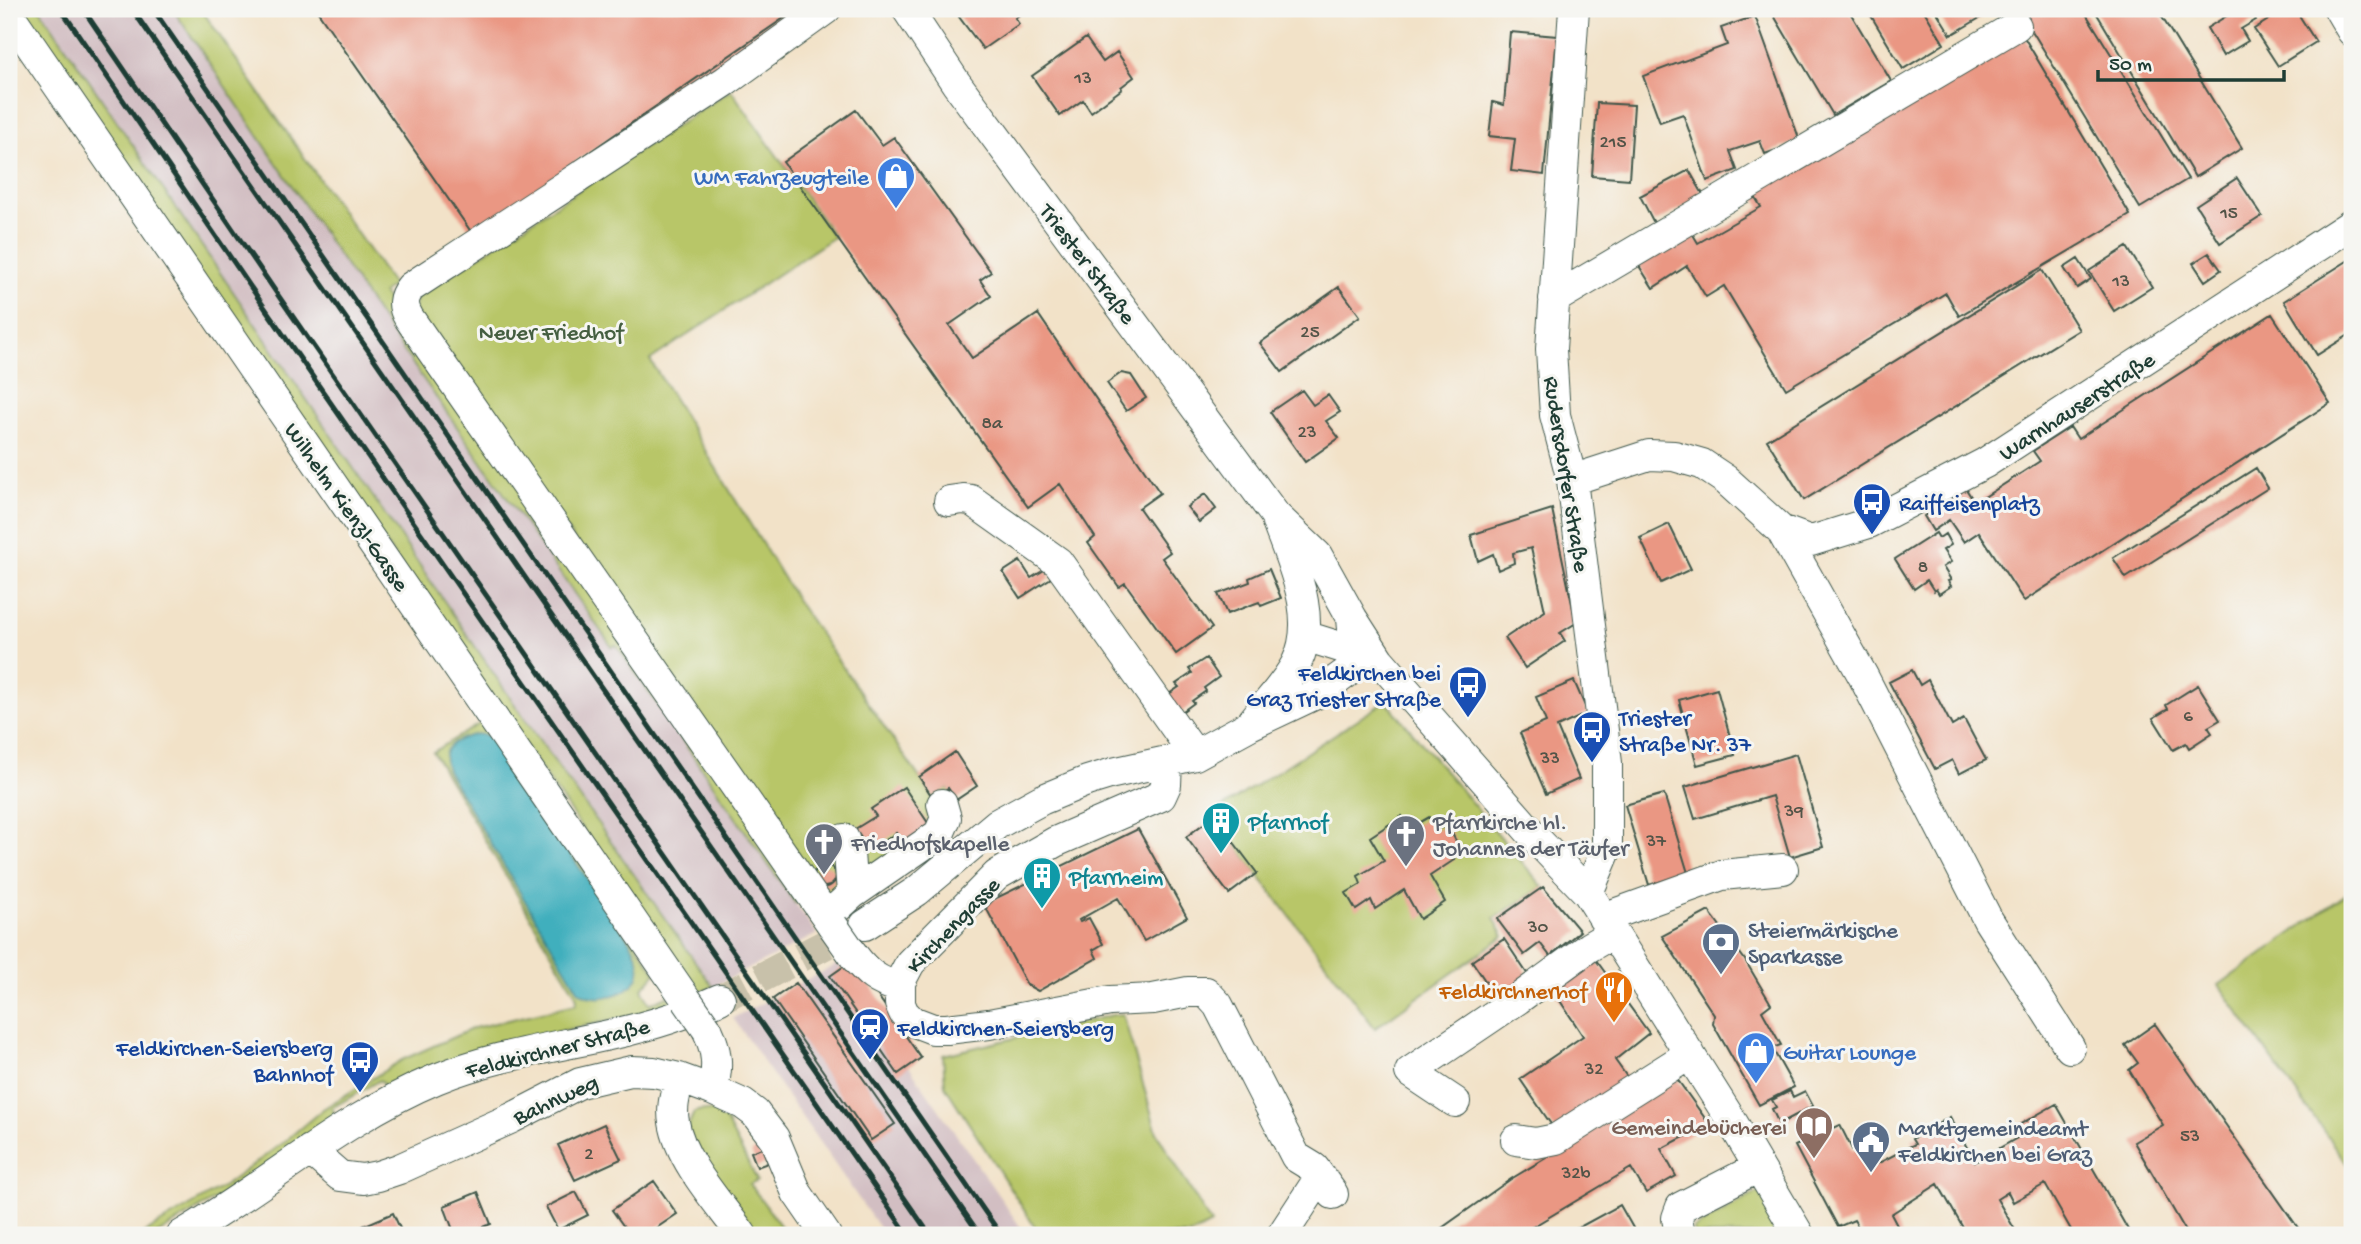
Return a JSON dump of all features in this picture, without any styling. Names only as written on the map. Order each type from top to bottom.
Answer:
[{"type":"street","points":[[826,9],[726,81],[411,287],[403,302],[408,318],[854,956],[877,980],[898,987]]},
{"type":"street","name":"Triester Straße","points":[[907,9],[956,83],[1275,515]]},
{"type":"street","name":"Rudersdorfer Straße","points":[[1574,9],[1551,349],[1555,415],[1572,480],[1607,763],[1602,915]]},
{"type":"street","points":[[2339,9],[2352,31]]},
{"type":"street","name":"Wilhelm Kienzl-Gasse","points":[[9,14],[700,1009],[716,1058],[716,1077],[712,1090]]},
{"type":"street","points":[[1554,299],[2016,26]]},
{"type":"street","name":"Warnhauserstraße","points":[[1781,530],[1811,541],[1870,523],[1985,463],[2352,224]]},
{"type":"street","name":"Warnhauserstraße","points":[[1572,480],[1649,455],[1674,456],[1702,464],[1726,480],[1781,530],[1863,676],[1988,919],[2070,1048]]},
{"type":"street","points":[[949,502],[971,500],[1058,562],[1195,755]]},
{"type":"street","points":[[1275,515],[1317,555],[1352,618],[1367,656],[1539,842],[1602,915],[1736,1128],[1799,1235]]},
{"type":"street","points":[[1250,725],[1295,665],[1305,636],[1301,586],[1275,515]]},
{"type":"street","points":[[1305,636],[1367,656]]},
{"type":"street","points":[[864,925],[916,891],[976,839],[1020,810],[1087,781],[1195,755],[1320,692],[1367,656]]},
{"type":"street","name":"Kirchengasse","points":[[1167,762],[1166,785],[1161,796],[1055,842],[997,875],[904,972],[898,987],[900,1004],[912,1021],[933,1029],[989,1024],[1110,1001],[1206,992],[1218,1005],[1296,1157],[1314,1168],[1327,1185],[1282,1235]]},
{"type":"street","points":[[830,921],[852,894],[939,834],[946,818],[942,804]]},
{"type":"street","points":[[844,839],[849,853],[852,894]]},
{"type":"street","points":[[1455,1102],[1410,1072],[1589,947],[1602,915],[1722,876],[1783,869]]},
{"type":"street","name":"Feldkirchner Straße","points":[[182,1235],[388,1102],[460,1070],[540,1048],[620,1033],[700,1009]]},
{"type":"street","points":[[1516,1140],[1536,1143],[1556,1139],[1690,1054]]},
{"type":"street","name":"Bahnweg","points":[[310,1150],[340,1177],[363,1180],[430,1156],[580,1083],[631,1071],[654,1072],[712,1090],[743,1104],[755,1114],[774,1138],[791,1183],[827,1235]]},
{"type":"street","points":[[680,1078],[673,1104],[673,1120],[677,1134],[698,1174],[742,1235]]},
{"type":"street","points":[[1680,1235],[1677,1218],[1681,1207],[1759,1167]]},
{"type":"shaded area","points":[[40,9],[173,9],[388,329],[612,646],[615,645],[817,934],[713,987],[526,721]]},
{"type":"shaded area","points":[[838,964],[1026,1235],[884,1235],[733,1018]]},
{"type":"green space","points":[[17,9],[40,9],[526,721],[713,987],[696,994]]},
{"type":"green space","points":[[173,9],[201,9],[393,285],[383,293],[798,884],[799,898],[795,903],[616,645],[612,647],[388,329]]},
{"type":"green space","name":"Neuer Friedhof","points":[[731,90],[834,237],[650,360],[799,604],[933,797],[948,788],[956,800],[935,824],[829,897],[413,314],[417,297]]},
{"type":"green space","points":[[1386,701],[1543,887],[1494,918],[1504,936],[1375,1028],[1212,814]]},
{"type":"green space","points":[[484,721],[656,973],[642,989],[650,1004],[667,996],[674,1003],[640,1014],[487,1047],[386,1088],[380,1080],[332,1108],[336,1117],[220,1196],[156,1235],[141,1235],[227,1184],[323,1109],[402,1060],[474,1028],[576,1004],[575,993],[433,752]]},
{"type":"green space","points":[[2352,890],[2352,1171],[2219,985]]},
{"type":"green space","points":[[1123,1014],[1157,1133],[1211,1224],[1190,1235],[1040,1235],[945,1086],[943,1055]]},
{"type":"green space","points":[[694,1112],[715,1112],[725,1119],[757,1180],[750,1184],[787,1235],[752,1235],[686,1131]]},
{"type":"green space","points":[[1762,1190],[1786,1235],[1696,1235],[1693,1229]]},
{"type":"water","points":[[476,734],[490,736],[632,945],[639,962],[639,973],[630,987],[622,992],[593,997],[578,990],[447,770],[445,755],[451,745]]},
{"type":"building","points":[[316,9],[797,9],[472,233]]},
{"type":"building","points":[[971,9],[1016,9],[1020,14],[1015,18],[1019,24],[983,49],[959,17]]},
{"type":"building","points":[[1770,9],[1848,9],[1891,81],[1833,115]]},
{"type":"building","points":[[1867,9],[1923,9],[1944,44],[1903,69]]},
{"type":"building","points":[[1935,9],[1995,9],[1951,35]]},
{"type":"building","points":[[2035,9],[2083,9],[2188,179],[2140,208],[2023,16]]},
{"type":"building","points":[[2094,9],[2157,9],[2242,148],[2195,177]]},
{"type":"building","points":[[2238,9],[2250,9],[2256,20],[2241,29],[2248,41],[2223,56],[2207,28]]},
{"type":"building","points":[[2286,9],[2295,9],[2316,42],[2278,66],[2254,29]]},
{"type":"building","points":[[1755,16],[1800,141],[1765,154],[1760,141],[1730,151],[1737,170],[1707,181],[1683,114],[1660,122],[1643,76],[1727,45],[1721,28]]},
{"type":"building","points":[[1510,32],[1557,36],[1544,175],[1511,171],[1515,139],[1489,136],[1493,102],[1504,105]]},
{"type":"building","points":[[2021,32],[2130,215],[1959,316],[1946,293],[1786,389],[1724,286],[1706,297],[1687,266],[1653,288],[1636,261],[1689,228],[1698,243],[1761,207],[1752,192]]},
{"type":"building","points":[[1086,38],[1103,62],[1117,52],[1134,77],[1091,112],[1083,100],[1060,116],[1032,76]]},
{"type":"building","points":[[1597,103],[1634,105],[1629,179],[1592,176]]},
{"type":"building","points":[[856,110],[882,145],[894,137],[991,272],[980,280],[991,296],[949,325],[972,358],[1038,314],[1160,493],[1139,508],[1170,552],[1162,558],[1212,628],[1176,654],[1125,583],[1119,587],[1088,543],[1095,537],[1060,484],[1028,507],[783,162]]},
{"type":"building","points":[[1689,170],[1704,196],[1654,223],[1640,196]]},
{"type":"building","points":[[2237,178],[2262,216],[2220,243],[2196,205]]},
{"type":"building","points":[[2127,247],[2152,287],[2114,311],[2089,271]]},
{"type":"building","points":[[2209,253],[2221,270],[2205,281],[2193,263]]},
{"type":"building","points":[[2352,258],[2352,333],[2317,355],[2284,301]]},
{"type":"building","points":[[2078,259],[2091,279],[2077,288],[2064,268]]},
{"type":"building","points":[[2042,270],[2079,330],[1804,500],[1767,440]]},
{"type":"building","points":[[1339,287],[1360,316],[1282,372],[1260,343]]},
{"type":"building","points":[[2272,314],[2330,403],[2024,601],[1979,532],[1964,542],[1949,520],[1933,531],[1924,516],[1966,489],[1975,503],[2040,461],[2033,451],[2070,427],[2078,439]]},
{"type":"building","points":[[1121,373],[1131,375],[1146,398],[1126,411],[1107,383]]},
{"type":"building","points":[[1302,390],[1313,405],[1328,395],[1340,412],[1326,421],[1339,438],[1305,462],[1270,412]]},
{"type":"building","points":[[2256,468],[2268,488],[2126,578],[2113,558]]},
{"type":"building","points":[[1205,494],[1216,509],[1199,522],[1187,507]]},
{"type":"building","points":[[1552,509],[1576,623],[1560,633],[1565,641],[1525,668],[1505,638],[1545,611],[1531,548],[1513,553],[1514,563],[1498,570],[1493,554],[1478,561],[1471,535]]},
{"type":"building","points":[[1669,524],[1691,569],[1661,583],[1640,538]]},
{"type":"building","points":[[1936,533],[1939,538],[1945,534],[1951,545],[1943,550],[1951,562],[1943,567],[1951,580],[1948,581],[1951,586],[1939,594],[1927,580],[1914,589],[1895,559]]},
{"type":"building","points":[[1020,561],[1031,578],[1046,569],[1051,578],[1020,598],[1003,572]]},
{"type":"building","points":[[1269,569],[1281,598],[1261,606],[1259,602],[1227,614],[1218,594],[1250,582],[1249,578]]},
{"type":"building","points":[[1206,658],[1219,677],[1204,688],[1206,691],[1192,701],[1194,703],[1176,716],[1163,698],[1179,687],[1176,684],[1192,673],[1189,669]]},
{"type":"building","points":[[1912,670],[1920,685],[1928,680],[1952,726],[1964,719],[1986,760],[1959,774],[1952,760],[1935,769],[1889,682]]},
{"type":"building","points":[[1574,681],[1588,713],[1557,727],[1579,779],[1546,794],[1520,733],[1546,722],[1536,697]]},
{"type":"building","points":[[2198,685],[2220,720],[2208,727],[2212,733],[2189,748],[2186,743],[2173,750],[2153,718],[2168,709],[2166,705]]},
{"type":"building","points":[[1717,689],[1735,755],[1697,765],[1679,700]]},
{"type":"building","points":[[955,752],[977,786],[956,800],[948,788],[933,798],[919,777]]},
{"type":"building","points":[[1796,754],[1823,847],[1790,857],[1772,796],[1695,819],[1685,787]]},
{"type":"building","points":[[904,787],[932,829],[905,846],[896,833],[870,851],[855,829],[876,816],[871,809]]},
{"type":"building","points":[[1664,794],[1688,873],[1649,885],[1625,805]]},
{"type":"building","name":"Pfarrhof","points":[[1214,816],[1257,873],[1229,894],[1186,837]]},
{"type":"building","name":"Pfarrkirche hl. Johannes der Täufer","points":[[1402,816],[1410,828],[1429,817],[1436,829],[1448,826],[1457,843],[1454,860],[1430,876],[1445,902],[1420,919],[1404,890],[1375,909],[1371,900],[1356,910],[1346,893],[1361,884],[1358,876],[1384,861],[1370,837]]},
{"type":"building","name":"Pfarrheim","points":[[1138,829],[1187,917],[1144,941],[1118,898],[1079,920],[1080,922],[1089,918],[1103,944],[1093,950],[1097,958],[1038,991],[1027,985],[984,904]]},
{"type":"building","name":"Friedhofskapelle","points":[[825,865],[833,868],[836,876],[833,884],[825,887],[817,884],[814,876],[817,868]]},
{"type":"building","points":[[1543,887],[1580,931],[1550,956],[1540,943],[1524,955],[1497,919]]},
{"type":"building","points":[[1709,911],[1745,960],[1771,1004],[1762,1011],[1781,1045],[1772,1048],[1794,1087],[1759,1105],[1713,1024],[1714,1015],[1662,936]]},
{"type":"building","points":[[1504,939],[1530,978],[1498,1000],[1472,961]]},
{"type":"building","points":[[853,960],[921,1058],[898,1074],[830,976]]},
{"type":"building","points":[[1596,960],[1649,1033],[1615,1060],[1632,1084],[1557,1133],[1520,1079],[1583,1036],[1553,990]]},
{"type":"building","points":[[796,983],[895,1124],[871,1140],[773,999]]},
{"type":"building","points":[[2155,1024],[2303,1235],[2188,1235],[2134,1142],[2163,1125],[2129,1070],[2138,1063],[2125,1045]]},
{"type":"building","points":[[1677,1079],[1709,1124],[1661,1149],[1676,1176],[1646,1193],[1631,1168],[1519,1235],[1432,1235],[1511,1179]]},
{"type":"building","points":[[1790,1091],[1793,1097],[1805,1091],[1813,1106],[1779,1124],[1772,1109],[1776,1107],[1772,1100]]},
{"type":"building","points":[[2056,1104],[2131,1235],[2074,1235],[2045,1184],[2013,1202],[2008,1192],[1997,1199],[2018,1235],[1967,1235],[1938,1184],[1891,1214],[1902,1235],[1863,1235],[1854,1220],[1838,1227],[1795,1146],[1840,1125],[1853,1151],[1864,1144],[1877,1164],[1915,1144],[1912,1139],[1950,1117],[1975,1162],[2017,1138],[2012,1129]]},
{"type":"building","points":[[604,1124],[621,1159],[575,1180],[558,1145]]},
{"type":"building","points":[[762,1148],[768,1163],[757,1167],[751,1152]]},
{"type":"building","points":[[654,1181],[677,1214],[646,1235],[630,1235],[612,1210]]},
{"type":"building","points":[[478,1192],[491,1224],[464,1235],[455,1235],[444,1206]]},
{"type":"building","points":[[576,1192],[588,1215],[558,1230],[546,1207]]},
{"type":"building","points":[[1620,1205],[1637,1235],[1565,1235]]},
{"type":"building","points":[[393,1213],[403,1235],[367,1235],[363,1226]]},
{"type":"tunnel","points":[[720,999],[863,925]]},
{"type":"railway","points":[[61,9],[267,311],[908,1235]]},
{"type":"railway","points":[[83,9],[282,301],[930,1235]]},
{"type":"railway","points":[[132,9],[980,1235]]},
{"type":"railway","points":[[153,9],[1001,1235]]},
{"type":"place","name":"WM Fahrzeugteile","points":[[896,210]]},
{"type":"place","name":"Raiffeisenplatz","points":[[1872,536]]},
{"type":"place","name":"Feldkirchen bei Graz Triester Straße","points":[[1468,719]]},
{"type":"place","name":"Triester Straße Nr. 37","points":[[1592,764]]},
{"type":"place","name":"Pfarrhof","points":[[1221,855]]},
{"type":"place","name":"Pfarrkirche hl. Johannes der Täufer","points":[[1406,868]]},
{"type":"place","name":"Friedhofskapelle","points":[[824,876]]},
{"type":"place","name":"Pfarrheim","points":[[1042,910]]},
{"type":"place","name":"Steiermärkische Sparkasse","points":[[1721,976]]},
{"type":"place","name":"Feldkirchnerhof","points":[[1614,1024]]},
{"type":"place","name":"Feldkirchen-Seiersberg","points":[[870,1061]]},
{"type":"place","name":"Guitar Lounge","points":[[1756,1085]]},
{"type":"place","name":"Feldkirchen-Seiersberg Bahnhof","points":[[360,1094]]},
{"type":"place","name":"Gemeindebücherei","points":[[1814,1160]]},
{"type":"place","name":"Marktgemeindeamt Feldkirchen bei Graz","points":[[1871,1174]]}]
